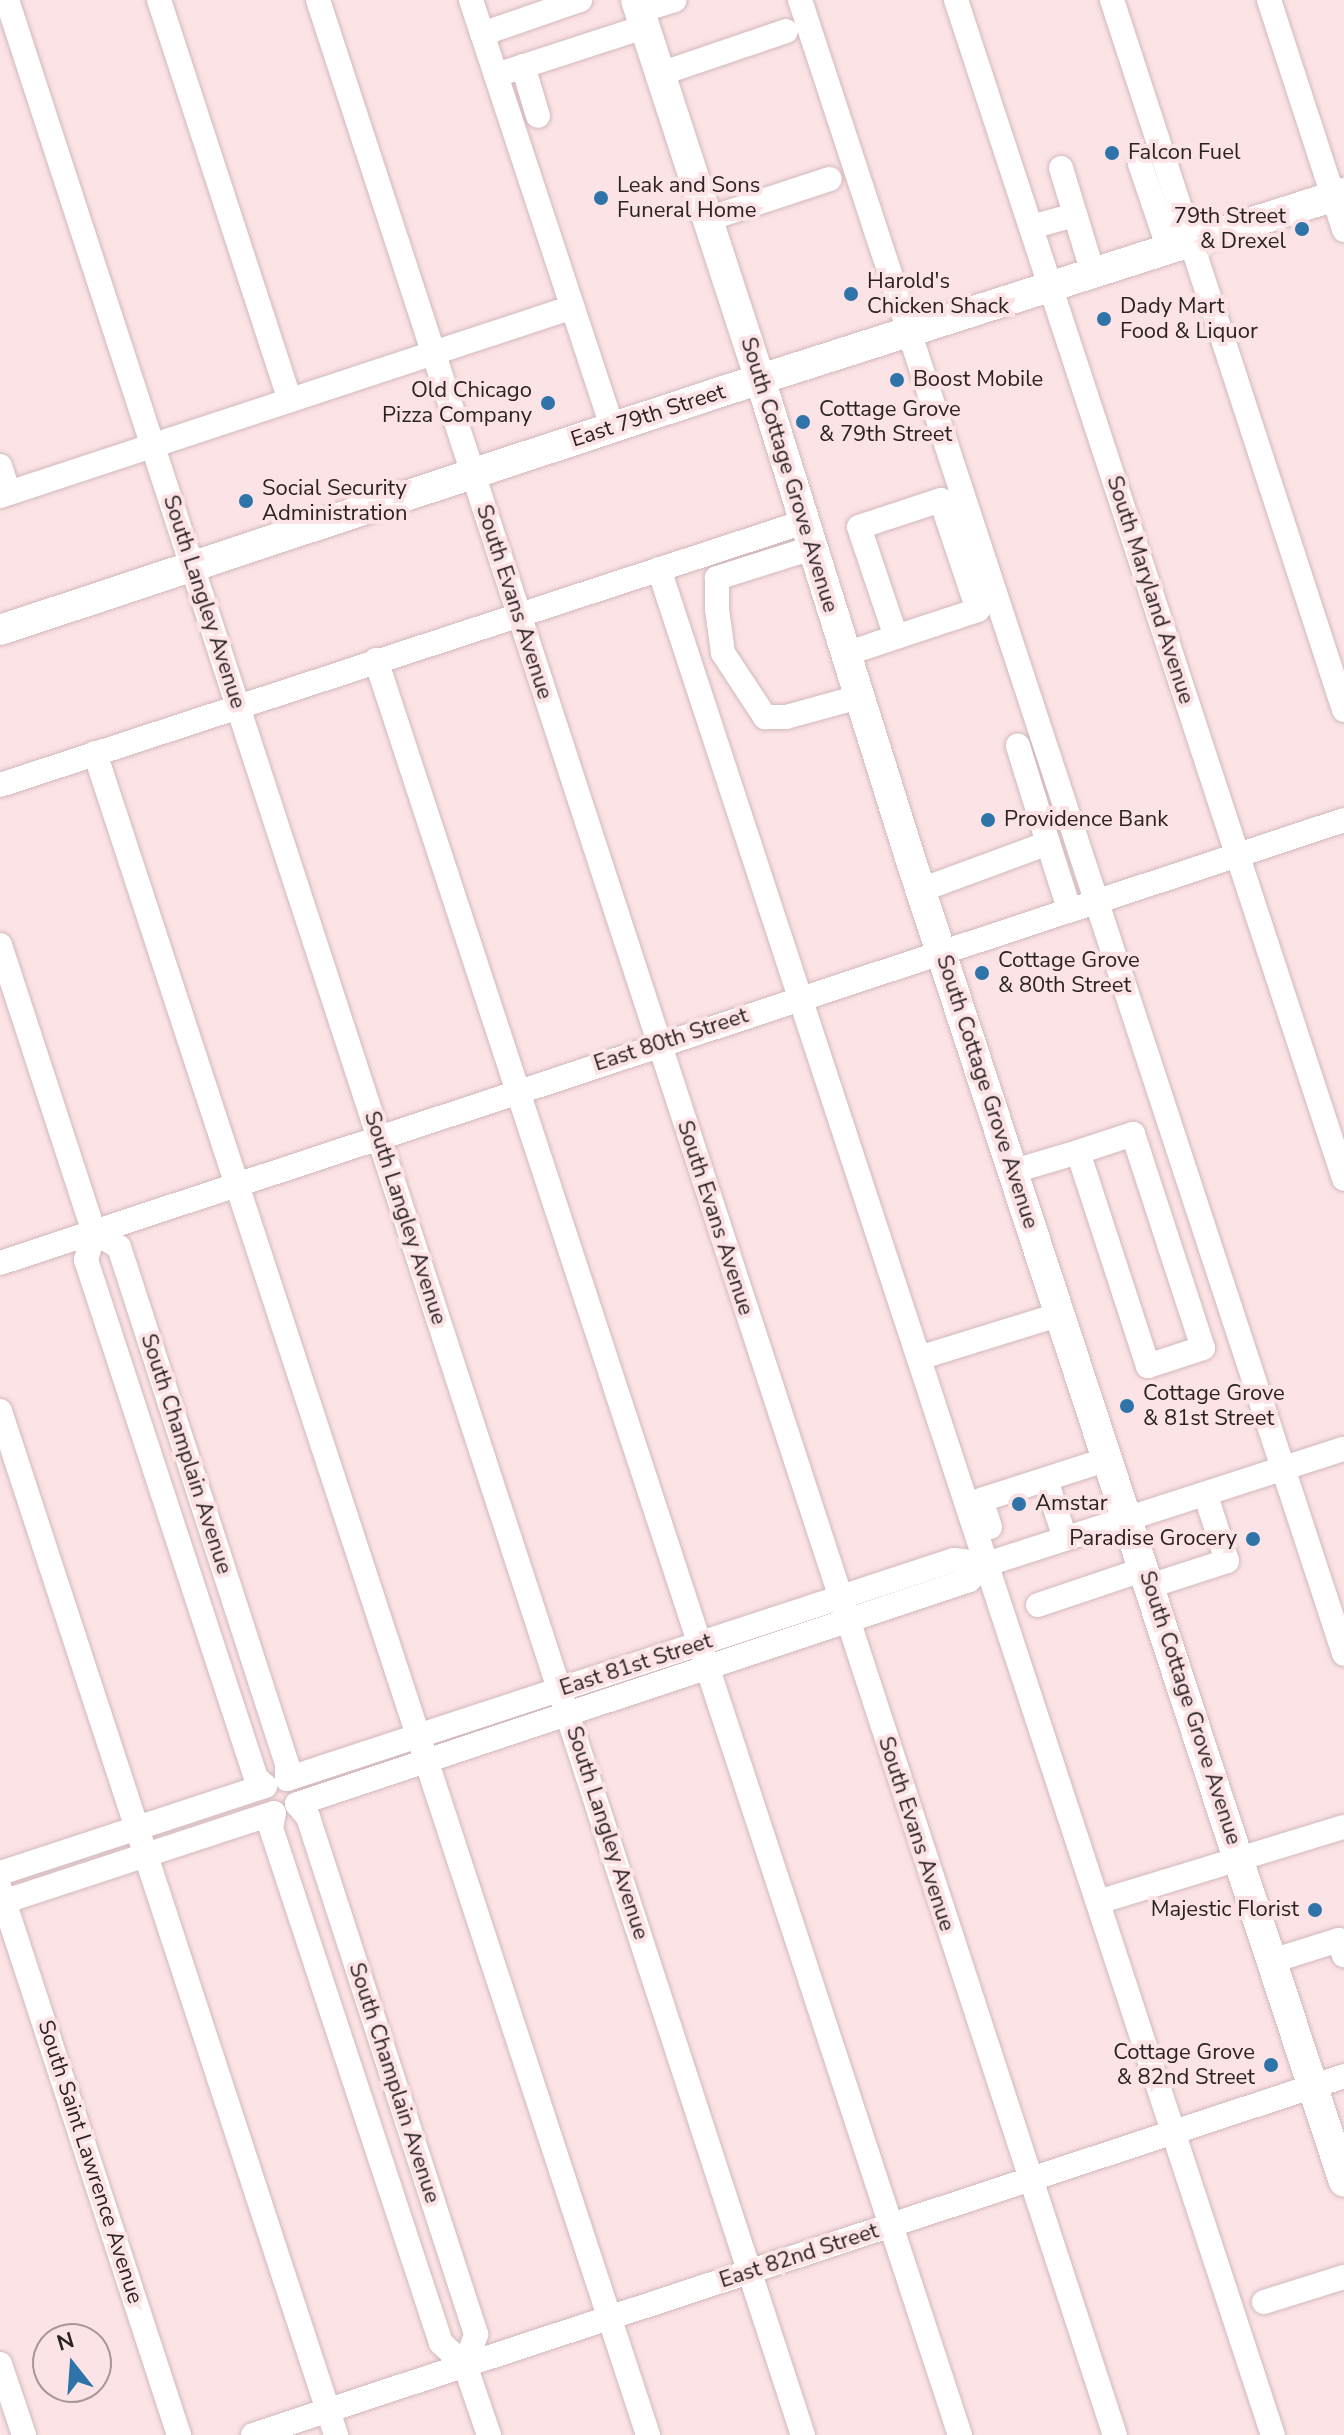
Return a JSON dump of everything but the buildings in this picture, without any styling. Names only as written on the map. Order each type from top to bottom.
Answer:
[{"type":"main road","name":"South Cottage Grove Avenue","points":[[640,13],[760,379],[940,951],[1344,2182]]},
{"type":"main road","name":"East 79th Street","points":[[0,630],[612,427],[1338,195]]},
{"type":"street","points":[[0,2],[7,0]]},
{"type":"street","name":"South Langley Avenue","points":[[7,0],[803,2435]]},
{"type":"street","points":[[159,0],[290,400]]},
{"type":"street","name":"South Evans Avenue","points":[[318,0],[1115,2435]]},
{"type":"street","points":[[471,0],[612,427]]},
{"type":"street","points":[[482,34],[580,0]]},
{"type":"street","points":[[496,75],[674,0]]},
{"type":"street","points":[[800,0],[1344,1654]]},
{"type":"street","name":"South Maryland Avenue","points":[[956,0],[1344,1179]]},
{"type":"street","points":[[1112,0],[1179,246],[1344,710]]},
{"type":"street","points":[[1269,0],[1338,195],[1344,230]]},
{"type":"street","points":[[660,74],[786,31]]},
{"type":"street","points":[[523,66],[538,116]]},
{"type":"street","points":[[1140,164],[1179,246]]},
{"type":"street","points":[[1061,168],[1093,273]]},
{"type":"street","points":[[708,219],[830,179]]},
{"type":"street","points":[[1031,227],[1075,215]]},
{"type":"street","points":[[0,466],[4,494],[573,307]]},
{"type":"street","points":[[846,654],[978,610],[941,500],[859,527],[896,637]]},
{"type":"street","points":[[0,785],[659,569],[808,535]]},
{"type":"street","points":[[808,535],[717,578],[717,609],[723,653],[765,717],[786,717],[859,697]]},
{"type":"street","points":[[659,569],[919,1358],[994,1562],[1098,1902],[1273,2435]]},
{"type":"street","points":[[376,660],[960,2435]]},
{"type":"street","points":[[1018,746],[1069,909]]},
{"type":"street","points":[[95,753],[648,2435]]},
{"type":"street","name":"East 80th Street","points":[[0,1263],[1344,820]]},
{"type":"street","points":[[921,890],[1048,843]]},
{"type":"street","name":"South Champlain Avenue","points":[[0,945],[94,1232],[86,1260],[256,1778],[276,1783],[289,1771],[119,1247],[94,1232]]},
{"type":"street","points":[[1014,1171],[1133,1134],[1203,1348],[1148,1366],[1078,1152]]},
{"type":"street","points":[[919,1358],[1061,1314]]},
{"type":"street","points":[[0,1411],[336,2435]]},
{"type":"street","name":"East 81st Street","points":[[0,1873],[700,1644],[969,1580],[994,1562],[1344,1449]]},
{"type":"street","points":[[994,1562],[981,1500],[1108,1459]]},
{"type":"street","points":[[1046,1480],[1065,1538]]},
{"type":"street","points":[[164,1497],[196,1485]]},
{"type":"street","points":[[1038,1605],[1227,1561],[1205,1493]]},
{"type":"street","name":"East 81st Street","points":[[297,1804],[709,1668],[843,1610]]},
{"type":"street","points":[[1,1898],[274,1813],[285,1814],[297,1804],[298,1792],[276,1783],[263,1802],[274,1813]]},
{"type":"street","name":"South Champlain Avenue","points":[[297,1804],[308,1817],[476,2334],[465,2365]]},
{"type":"street","name":"South Champlain Avenue","points":[[274,1813],[271,1828],[441,2343],[465,2365],[489,2435]]},
{"type":"street","points":[[1098,1902],[1344,1827]]},
{"type":"street","name":"South Saint Lawrence Avenue","points":[[1,1898],[179,2435]]},
{"type":"street","points":[[1272,1961],[1339,1940],[1344,1955]]},
{"type":"street","name":"East 82nd Street","points":[[253,2435],[1344,2076]]},
{"type":"street","points":[[362,2104],[397,2092]]},
{"type":"street","points":[[1264,2302],[1344,2277]]},
{"type":"street","points":[[0,2364],[24,2435]]},
{"type":"place","name":"Falcon Fuel","points":[[1112,153]]},
{"type":"place","name":"Leak and Sons Funeral Home","points":[[601,198]]},
{"type":"place","name":"79th Street & Drexel","points":[[1302,229]]},
{"type":"place","name":"Harold's Chicken Shack","points":[[851,294]]},
{"type":"place","name":"Dady Mart Food & Liquor","points":[[1104,319]]},
{"type":"place","name":"Boost Mobile","points":[[897,380]]},
{"type":"place","name":"Old Chicago Pizza Company","points":[[548,403]]},
{"type":"place","name":"Cottage Grove & 79th Street","points":[[803,422]]},
{"type":"place","name":"Social Security Administration","points":[[246,501]]},
{"type":"place","name":"Providence Bank","points":[[988,820]]},
{"type":"place","name":"Cottage Grove & 80th Street","points":[[982,973]]},
{"type":"place","name":"Cottage Grove & 81st Street","points":[[1127,1406]]},
{"type":"place","name":"Amstar","points":[[1019,1504]]},
{"type":"place","name":"Paradise Grocery","points":[[1253,1539]]},
{"type":"place","name":"Majestic Florist","points":[[1315,1910]]},
{"type":"place","name":"Cottage Grove & 82nd Street","points":[[1271,2065]]}]
